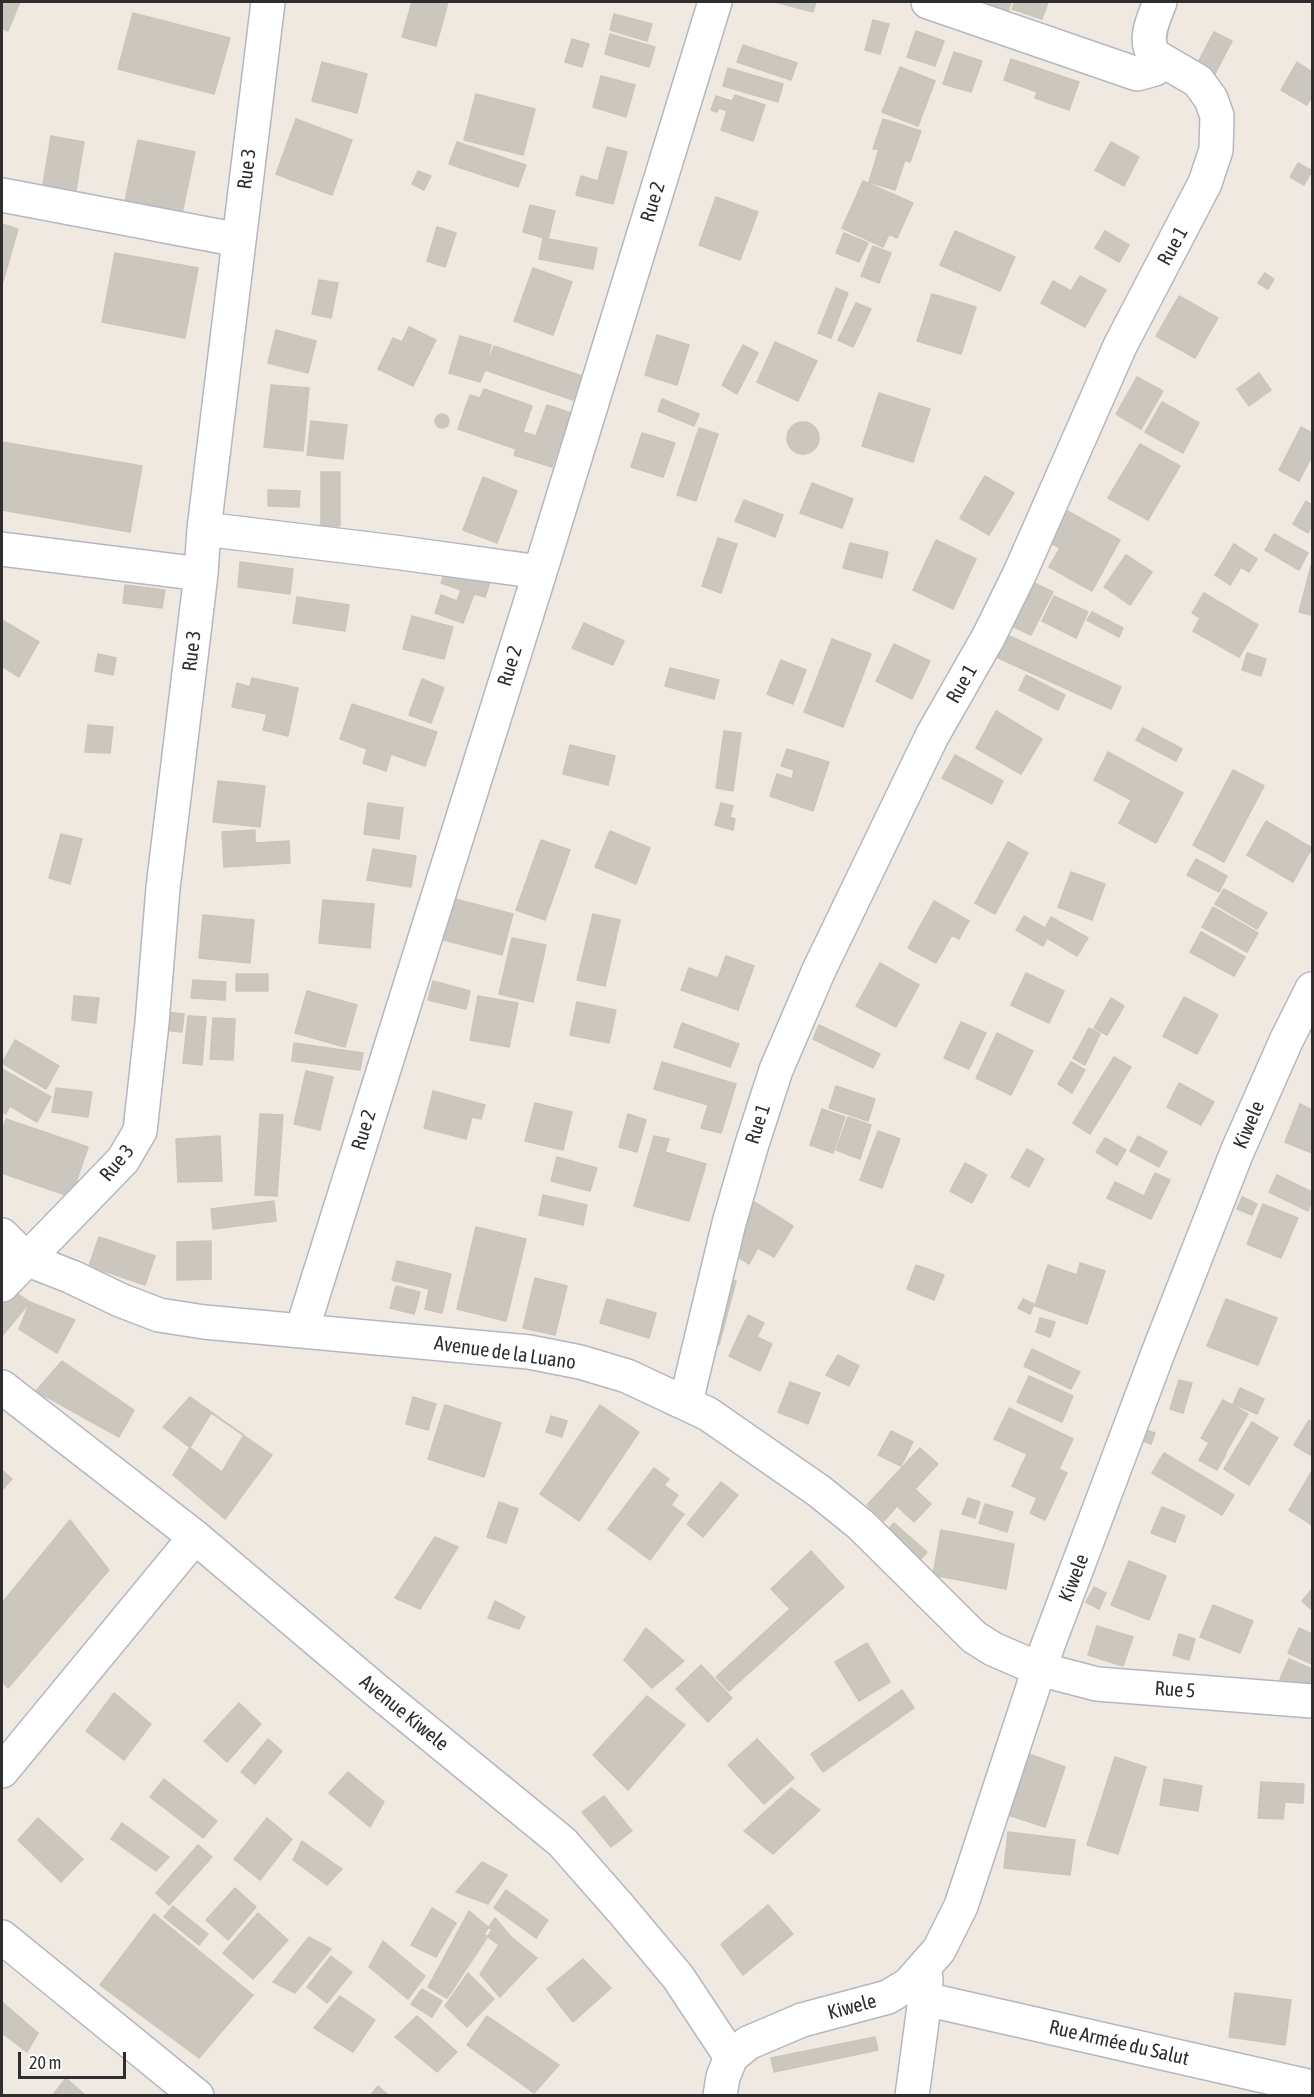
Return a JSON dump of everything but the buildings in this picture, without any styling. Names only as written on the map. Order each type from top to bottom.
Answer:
[{"type":"street","name":"Rue 3","points":[[2,1285],[123,1160],[140,1131],[163,888],[268,2]]},
{"type":"street","name":"Rue 2","points":[[302,1330],[540,572],[715,2]]},
{"type":"street","points":[[928,2],[1137,74],[1155,69],[1163,61],[1151,51],[1148,45],[1152,23],[1160,2]]},
{"type":"street","name":"Rue 1","points":[[686,1402],[729,1223],[752,1143],[780,1060],[819,970],[932,736],[989,636],[1020,573],[1124,337],[1205,183],[1216,150],[1217,116],[1210,99],[1198,81],[1163,61]]},
{"type":"street","points":[[2,195],[239,240]]},
{"type":"street","points":[[204,530],[540,572]]},
{"type":"street","points":[[2,549],[201,574]]},
{"type":"street","name":"Kiwele","points":[[731,2057],[748,2043],[802,2020],[888,1997],[909,1984],[925,1984],[961,1905],[1039,1669],[1237,1152],[1286,1041],[1312,989]]},
{"type":"street","name":"Avenue de la Luano","points":[[2,1235],[26,1258],[159,1315],[204,1322],[529,1352],[580,1362],[627,1376],[708,1414],[777,1461],[861,1525],[974,1637],[993,1649],[1039,1669]]},
{"type":"street","name":"Avenue Kiwele","points":[[2,1387],[195,1537],[376,1690],[562,1842],[678,1977],[731,2057]]},
{"type":"street","points":[[2,1771],[195,1537]]},
{"type":"street","name":"Rue 5","points":[[1039,1669],[1097,1684],[1312,1701]]},
{"type":"street","points":[[2,1937],[197,2096]]},
{"type":"street","points":[[912,2096],[925,1984]]},
{"type":"street","name":"Rue Armée du Salut","points":[[925,1984],[1312,2087]]},
{"type":"street","points":[[720,2096],[723,2077],[731,2057]]}]
